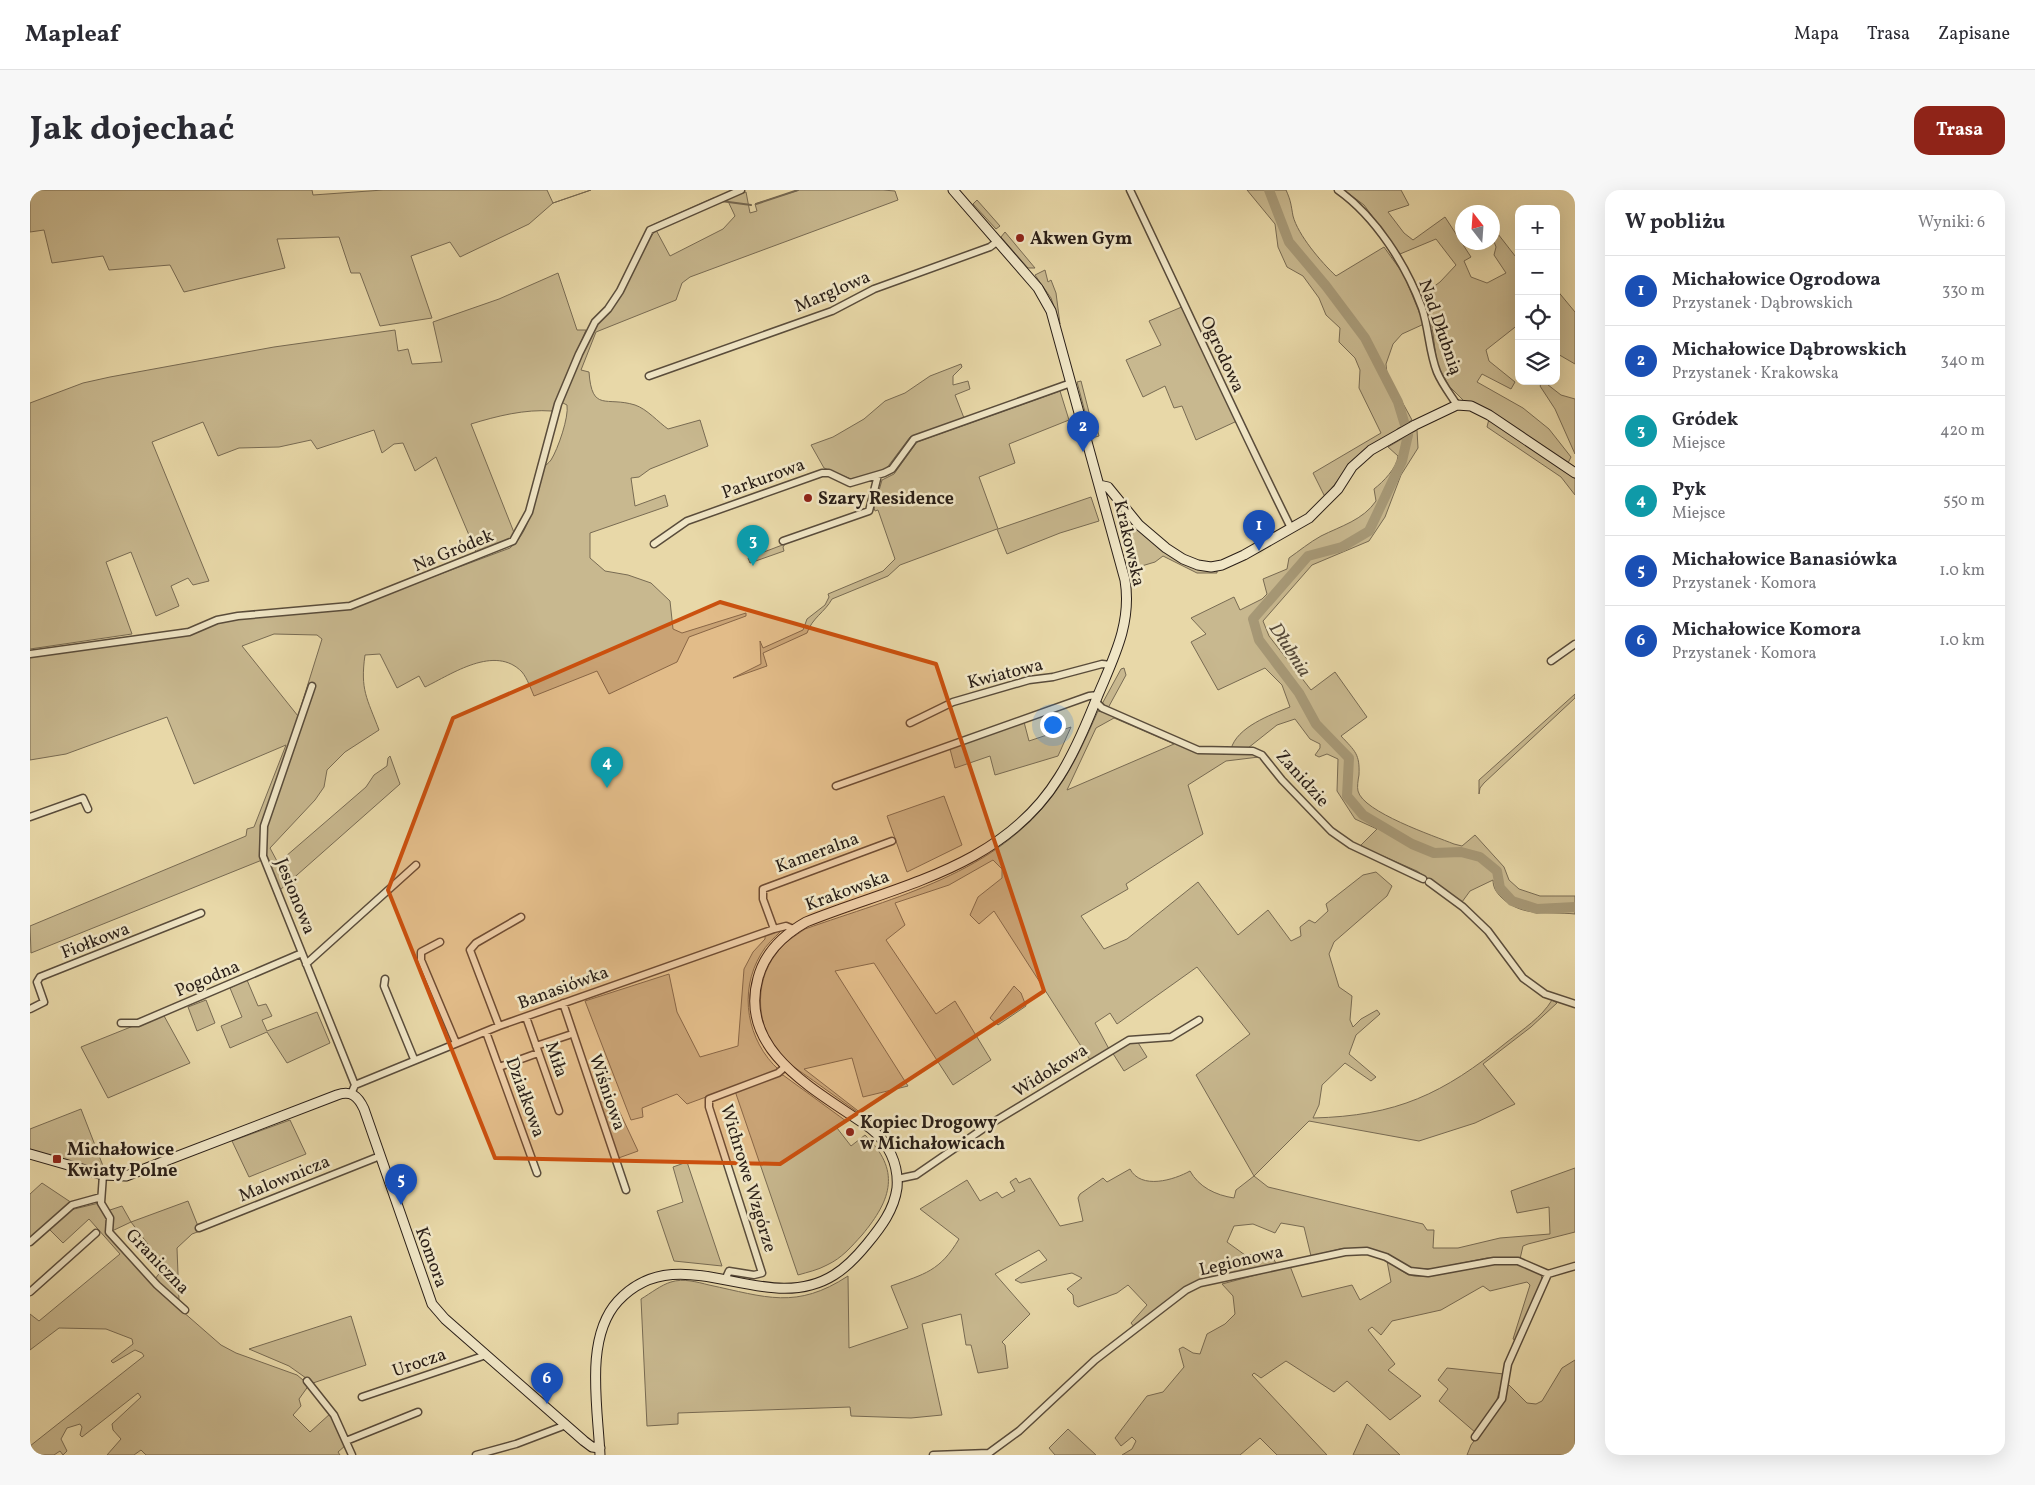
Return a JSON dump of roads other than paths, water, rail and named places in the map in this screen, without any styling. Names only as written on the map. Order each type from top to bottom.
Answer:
[{"type":"main road","name":"Krakowska","points":[[600,1451],[596,1351],[602,1327],[611,1310],[632,1290],[657,1277],[687,1274],[765,1288],[788,1290],[813,1285],[834,1275],[863,1249],[885,1220],[894,1202],[897,1179],[889,1150],[876,1132],[785,1067],[769,1049],[760,1032],[756,1015],[755,992],[766,958],[776,944],[793,929],[822,916],[948,870],[985,851],[1002,839],[1036,809],[1059,778],[1074,751],[1123,632],[1127,596],[1099,485],[1048,304],[1038,288],[953,190]]},
{"type":"main road","points":[[1099,485],[1108,487],[1150,535],[1183,560],[1198,566],[1222,565],[1310,518],[1360,459],[1415,425],[1457,405],[1472,406],[1490,415],[1575,473]]},
{"type":"main road","points":[[30,1154],[103,1175],[119,1177],[133,1174],[353,1089]]},
{"type":"main road","name":"Komora","points":[[353,1089],[361,1102],[432,1304],[445,1319],[486,1355],[590,1446],[600,1451]]},
{"type":"street","name":"Na Gródek","points":[[30,654],[189,632],[217,620],[238,616],[350,606],[513,541],[529,512],[558,404],[579,354],[595,322],[608,309],[620,291],[650,230],[741,190]]},
{"type":"street","name":"Ogrodowa","points":[[1130,190],[1222,387],[1291,528]]},
{"type":"street","name":"Nad Dłubnią","points":[[1338,190],[1356,204],[1392,249],[1409,278],[1422,309],[1437,372],[1457,405]]},
{"type":"street","name":"Marglowa","points":[[649,376],[832,311],[874,289],[990,247],[998,241]]},
{"type":"street","name":"Parkurowa","points":[[654,544],[687,521],[822,473],[829,473],[847,482],[878,475],[892,469],[914,438],[1071,383]]},
{"type":"street","points":[[783,541],[869,511],[878,475]]},
{"type":"street","points":[[1551,661],[1575,644]]},
{"type":"street","name":"Kwiatowa","points":[[910,723],[963,699],[1029,680],[1053,677],[1102,664],[1111,665]]},
{"type":"street","name":"Jesionowa","points":[[312,686],[264,826],[263,856],[353,1089]]},
{"type":"street","points":[[836,786],[1089,696],[1097,698]]},
{"type":"street","name":"Zanidzie","points":[[1097,698],[1102,708],[1198,750],[1253,751],[1262,755],[1282,780],[1331,831],[1351,845],[1426,880],[1463,907],[1488,931],[1523,978],[1545,994],[1575,1004]]},
{"type":"street","points":[[30,817],[83,798],[88,809]]},
{"type":"street","name":"Kameralna","points":[[774,928],[763,899],[763,889],[892,840]]},
{"type":"street","points":[[306,964],[369,910],[416,865]]},
{"type":"street","name":"Fiołkowa","points":[[30,1009],[44,1002],[37,982],[40,978],[201,913]]},
{"type":"street","points":[[499,1026],[470,950],[476,943],[521,917]]},
{"type":"street","name":"Banasiówka","points":[[353,1089],[414,1059],[499,1026],[774,928],[786,926],[793,929]]},
{"type":"street","points":[[440,942],[421,952],[421,960],[456,1043]]},
{"type":"street","name":"Pogodna","points":[[121,1023],[138,1023],[302,953]]},
{"type":"street","points":[[385,979],[384,986],[414,1059]]},
{"type":"street","name":"Wiśniowa","points":[[563,1003],[626,1190]]},
{"type":"street","name":"Miła","points":[[526,1017],[559,1111]]},
{"type":"street","name":"Widokowa","points":[[897,1179],[916,1174],[988,1126],[1129,1040],[1171,1037],[1199,1020]]},
{"type":"street","name":"Działkowa","points":[[486,1032],[537,1173]]},
{"type":"street","points":[[502,1066],[569,1035]]},
{"type":"street","name":"Wichrowe Wzgórze","points":[[725,1280],[728,1270],[754,1275],[762,1273],[709,1107],[710,1099],[778,1073],[785,1067]]},
{"type":"street","name":"Malownicza","points":[[199,1228],[380,1156]]},
{"type":"street","name":"Graniczna","points":[[103,1175],[101,1203],[110,1218],[109,1232],[157,1285],[185,1310]]},
{"type":"street","points":[[30,1242],[72,1205],[101,1198]]},
{"type":"street","points":[[30,1292],[96,1234]]},
{"type":"street","name":"Legionowa","points":[[934,1455],[990,1454],[1020,1431],[1095,1360],[1186,1290],[1200,1283],[1344,1252],[1367,1251],[1386,1257],[1410,1271],[1428,1273],[1476,1263],[1518,1262],[1548,1274]]},
{"type":"street","points":[[1475,1437],[1502,1399],[1508,1364],[1548,1274],[1575,1266]]},
{"type":"street","name":"Urocza","points":[[362,1397],[486,1355]]},
{"type":"street","points":[[307,1381],[334,1415],[352,1455]]},
{"type":"street","points":[[346,1440],[418,1412]]},
{"type":"street","points":[[476,1455],[494,1448],[516,1444],[566,1425]]},
{"type":"waterway","points":[[756,204],[798,190]]},
{"type":"waterway","name":"Dłubnia","points":[[1269,190],[1289,242],[1326,286],[1365,338],[1398,402],[1408,435],[1402,461],[1369,531],[1342,547],[1308,556],[1253,619],[1259,640],[1299,693],[1316,724],[1349,758],[1347,796],[1363,815],[1412,844],[1434,853],[1461,852],[1480,857],[1497,871],[1500,888],[1512,901],[1537,909],[1575,907]]},
{"type":"waterway","points":[[654,225],[715,198]]},
{"type":"waterway","points":[[721,201],[751,205]]},
{"type":"place","name":"Akwen Gym","points":[[1020,238]]},
{"type":"place","name":"Michałowice Dąbrowskich","points":[[1083,452]]},
{"type":"place","name":"Szary Residence","points":[[808,498]]},
{"type":"place","name":"Michałowice Ogrodowa","points":[[1259,551]]},
{"type":"place","name":"Gródek","points":[[753,566]]},
{"type":"place","name":"Pyk","points":[[607,788]]},
{"type":"place","name":"Kopiec Drogowy w Michałowicach","points":[[850,1132]]},
{"type":"place","name":"Michałowice Kwiaty Polne","points":[[57,1159]]},
{"type":"place","name":"Michałowice Banasiówka","points":[[401,1205]]},
{"type":"place","name":"Michałowice Komora","points":[[547,1404]]}]
